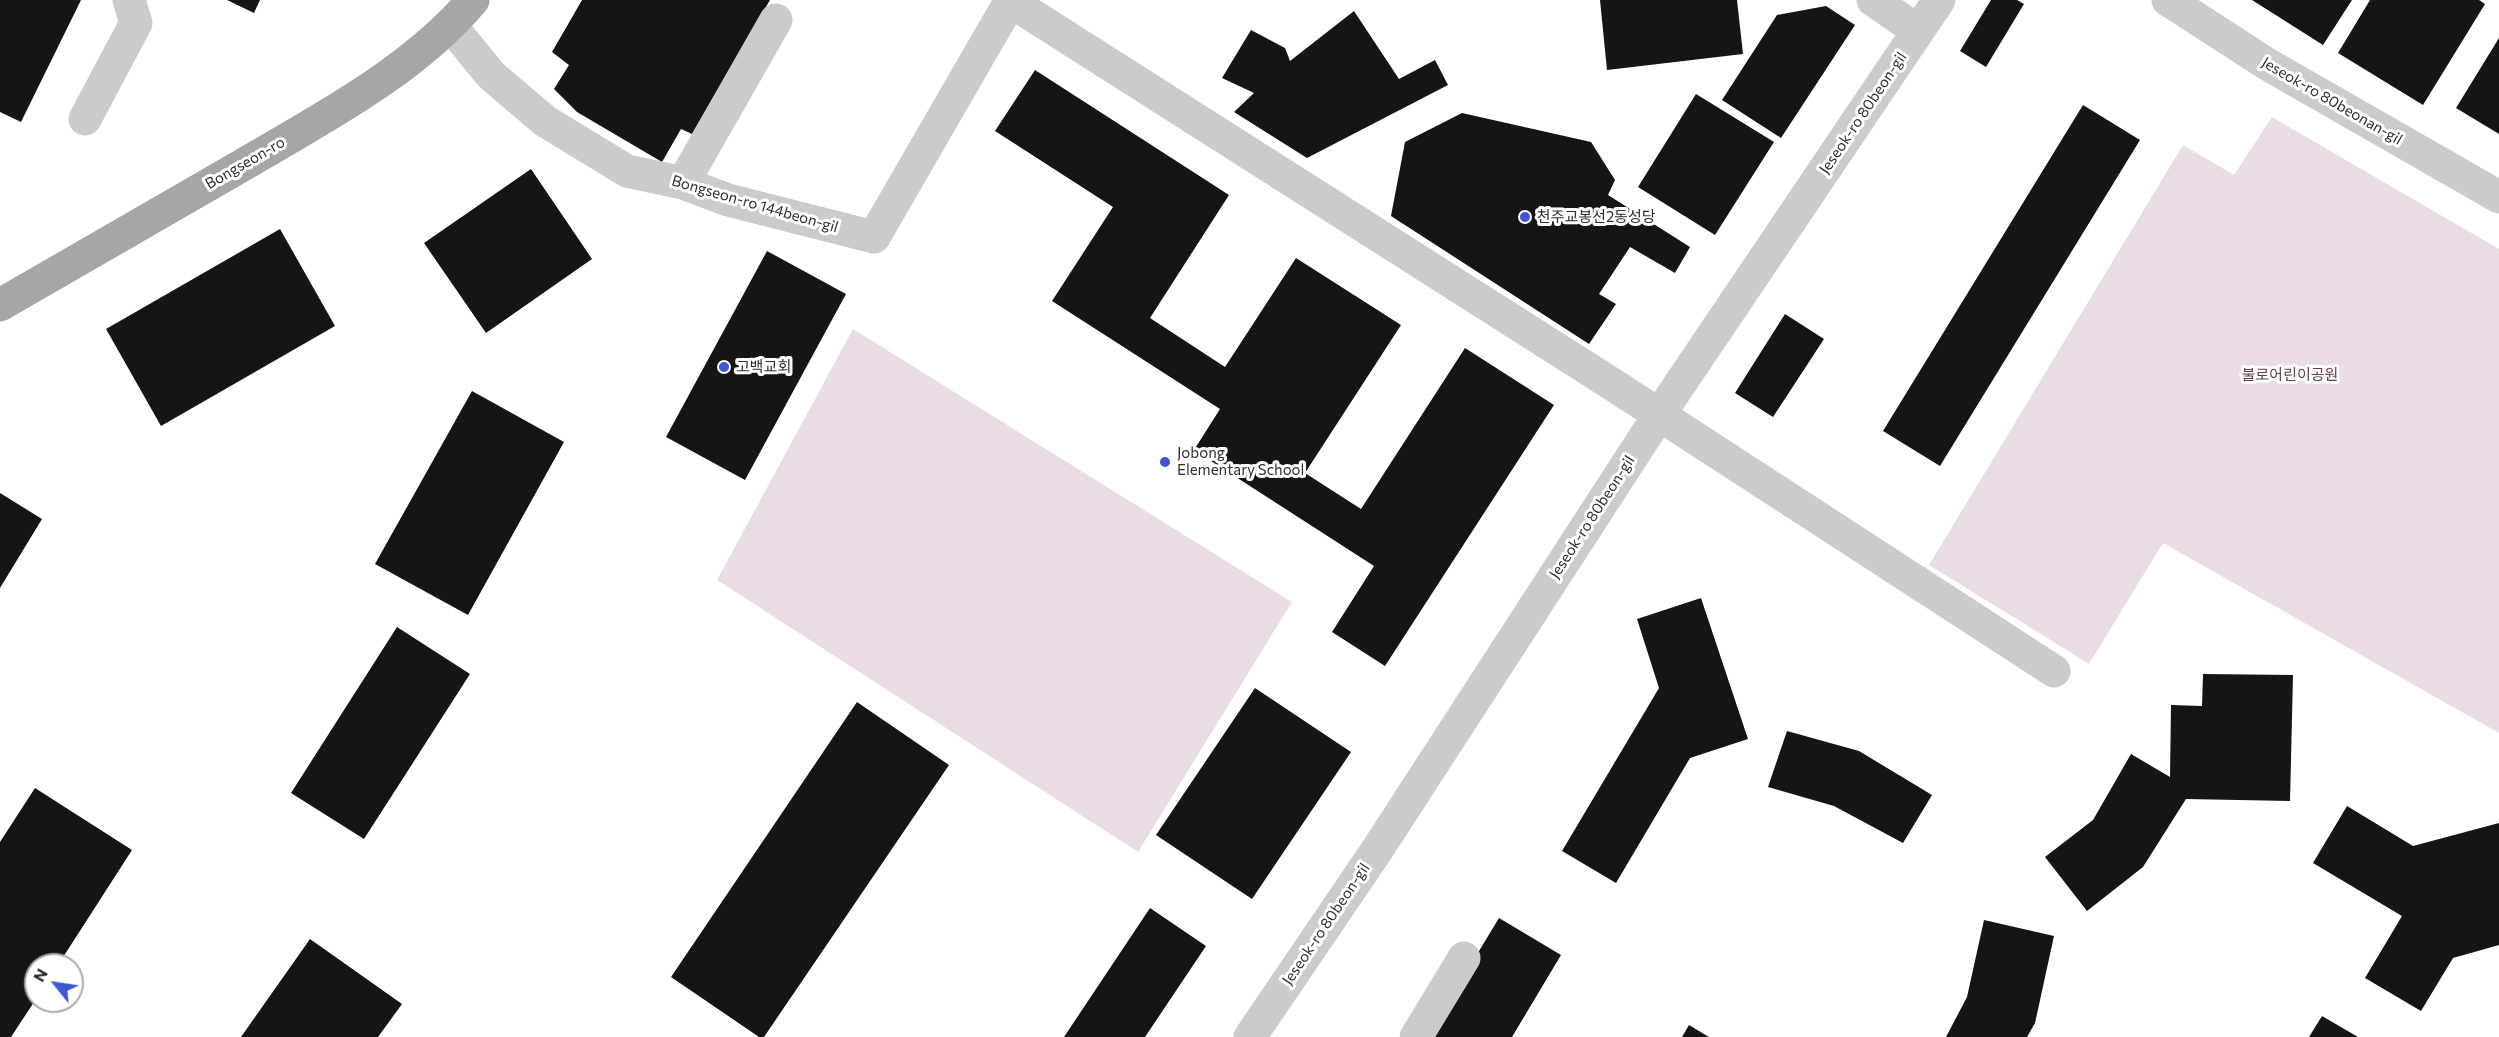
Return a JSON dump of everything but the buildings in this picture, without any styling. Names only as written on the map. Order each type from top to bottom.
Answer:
[{"type":"main road","name":"Bongseon-ro","points":[[0,305],[319,120],[413,58],[451,26],[473,0]]},
{"type":"street","points":[[85,119],[136,23],[129,0]]},
{"type":"street","points":[[1010,0],[2054,671]]},
{"type":"street","name":"Bongseon-ro 144beon-gil","points":[[451,26],[491,75],[545,121],[627,171],[683,183],[728,200],[874,237],[1010,0]]},
{"type":"street","points":[[1873,0],[1918,31]]},
{"type":"street","name":"Jeseok-ro 80beon-gil","points":[[1250,1037],[1377,850],[1659,415],[1939,0]]},
{"type":"street","name":"Jeseok-ro 80beonan-gil","points":[[2168,0],[2267,64],[2499,196]]},
{"type":"street","points":[[683,183],[776,20]]},
{"type":"street","points":[[1416,1037],[1464,958]]},
{"type":"green space","name":"불로어린이공원","points":[[2272,117],[2499,249],[2499,733],[2163,543],[2089,664],[1929,565],[2183,145],[2234,175]]},
{"type":"green space","points":[[853,329],[1292,602],[1138,852],[717,580]]},
{"type":"place","name":"천주교봉선2동성당","points":[[1525,217]]},
{"type":"place","name":"고백교회","points":[[724,367]]},
{"type":"place","name":"Jobong Elementary School","points":[[1165,462]]}]
